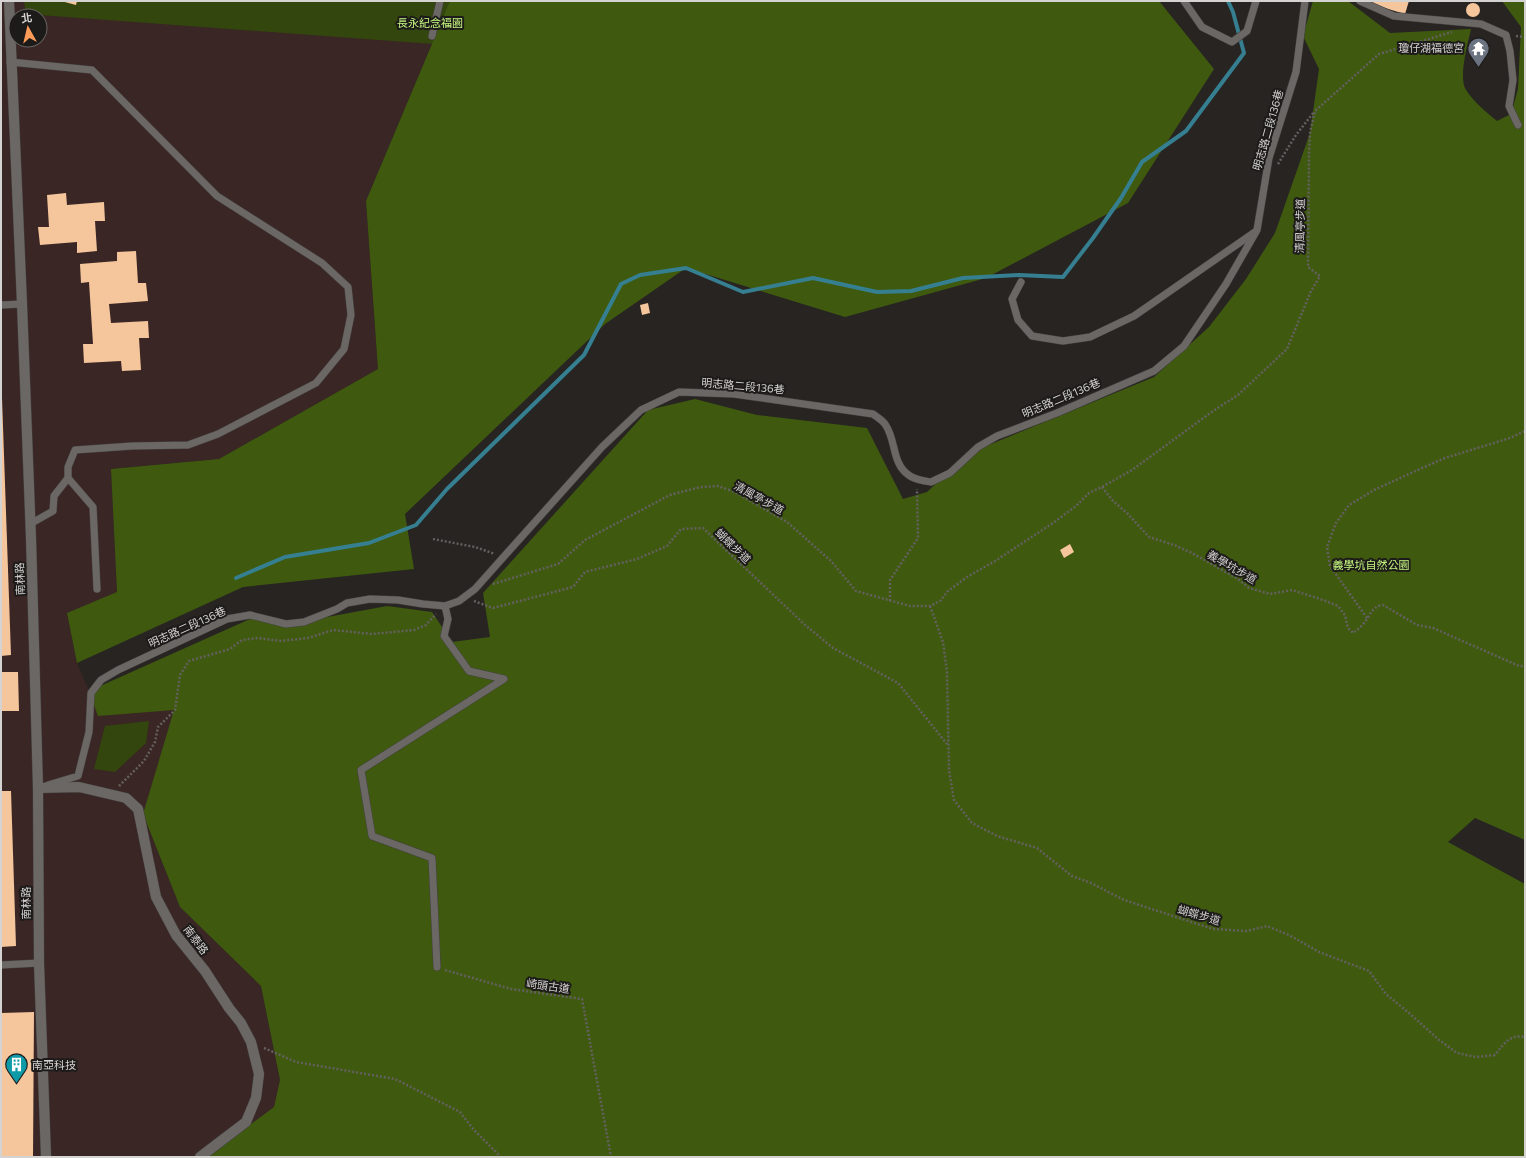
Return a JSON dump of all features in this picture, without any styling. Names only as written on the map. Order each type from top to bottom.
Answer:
[{"type":"street","name":"南林路","points":[[8,1],[22,304],[30,524],[38,788],[39,963],[46,1157]]},
{"type":"street","name":"南泰路","points":[[38,788],[79,787],[126,798],[138,808],[156,897],[176,935],[205,971],[229,1008],[241,1023],[251,1042],[259,1074],[256,1098],[246,1122],[200,1157]]},
{"type":"lane","points":[[432,36],[440,1]]},
{"type":"lane","points":[[1184,1],[1202,27],[1232,42],[1247,31],[1256,1]]},
{"type":"lane","name":"明志路二段136巷","points":[[38,788],[78,776],[89,732],[91,693],[101,680],[118,670],[227,619],[250,615],[286,624],[304,622],[337,609],[347,603],[370,599],[398,600],[445,608],[459,601],[475,589],[602,447],[641,410],[679,392],[734,394],[873,414],[885,424],[891,437],[896,458],[902,470],[911,477],[931,482],[950,473],[978,447],[997,436],[1057,413],[1154,370],[1184,346],[1226,284],[1257,230],[1269,158],[1296,72],[1305,1]]},
{"type":"lane","points":[[1360,1],[1394,16],[1481,24],[1506,35],[1510,51],[1513,80],[1509,106],[1518,125]]},
{"type":"lane","points":[[10,62],[92,70],[217,196],[322,263],[348,287],[352,315],[344,349],[316,383],[218,434],[188,445],[132,446],[75,450],[68,467],[68,478],[54,496],[53,511],[30,524]]},
{"type":"lane","points":[[1021,282],[1012,299],[1018,320],[1032,336],[1063,341],[1090,337],[1134,316],[1257,230]]},
{"type":"lane","points":[[1,305],[22,304]]},
{"type":"lane","points":[[68,478],[93,508],[97,589]]},
{"type":"lane","points":[[437,967],[432,858],[372,836],[361,770],[504,679],[469,671],[444,636],[448,619],[445,608]]},
{"type":"lane","points":[[1,965],[39,963]]},
{"type":"path","points":[[1277,166],[1296,135],[1315,111],[1379,54],[1453,32]]},
{"type":"path","name":"清風亭步道","points":[[1102,487],[1132,470],[1213,411],[1238,395],[1287,350],[1311,291],[1320,276],[1308,267],[1309,155],[1310,133],[1315,111]]},
{"type":"path","points":[[1367,618],[1330,566],[1327,547],[1336,523],[1349,506],[1374,490],[1445,458],[1510,438],[1525,431]]},
{"type":"path","points":[[890,600],[890,580],[918,538],[917,478]]},
{"type":"path","name":"清風亭步道","points":[[475,589],[558,564],[585,540],[670,496],[700,487],[718,486],[735,492],[787,522],[831,561],[856,591],[910,606],[930,606]]},
{"type":"path","points":[[930,606],[940,601],[948,592],[967,577],[995,561],[1053,523],[1076,506],[1089,493],[1102,487]]},
{"type":"path","name":"義學坑步道","points":[[1102,487],[1113,501],[1127,513],[1149,537],[1174,545],[1192,553],[1238,579],[1249,588],[1270,594],[1292,590],[1338,606],[1345,615],[1348,628],[1354,633],[1363,624],[1371,611],[1378,606],[1383,605],[1417,625],[1433,628],[1519,666],[1525,666]]},
{"type":"path","name":"蝴蝶步道","points":[[464,597],[493,608],[573,587],[585,572],[636,559],[667,546],[681,529],[703,528],[804,624],[833,648],[898,683],[948,745]]},
{"type":"path","points":[[433,539],[475,547],[503,557]]},
{"type":"path","name":"蝴蝶步道","points":[[930,606],[943,642],[947,672],[949,770],[954,800],[972,823],[997,836],[1037,848],[1072,876],[1091,882],[1124,900],[1213,929],[1247,931],[1267,926],[1289,935],[1319,952],[1369,971],[1386,994],[1409,1012],[1439,1040],[1457,1053],[1476,1057],[1495,1055],[1508,1039],[1520,1036],[1525,1037]]},
{"type":"path","points":[[111,794],[121,782],[144,761],[155,742],[158,728],[174,710],[180,675],[189,661],[230,649],[242,640],[258,638],[281,642],[308,638],[333,630],[372,634],[414,630],[426,625],[445,608]]},
{"type":"path","name":"崎頭古道","points":[[437,967],[511,989],[582,999],[611,1157]]},
{"type":"path","points":[[251,1042],[296,1062],[395,1079],[460,1112],[474,1130],[501,1157]]},
{"type":"shaded area","points":[[1,1],[450,1],[366,201],[378,369],[219,459],[111,469],[117,593],[67,614],[77,663],[89,691],[175,710],[143,814],[180,907],[261,986],[280,1080],[274,1107],[206,1157],[1,1157]]},
{"type":"green space","name":"長永紀念福園","points":[[24,1],[459,1],[446,45],[48,16],[48,8],[25,8]]},
{"type":"green space","points":[[450,1],[1159,1],[1214,69],[1128,203],[986,278],[845,317],[686,268],[605,324],[405,514],[414,569],[243,587],[77,663],[67,613],[117,592],[111,469],[219,459],[378,369],[366,201]]},
{"type":"green space","name":"義學坑自然公園","points":[[1313,1],[1348,1],[1390,33],[1471,29],[1464,60],[1464,84],[1466,90],[1473,99],[1497,121],[1511,114],[1518,89],[1521,27],[1502,1],[1525,1],[1525,840],[1475,818],[1448,842],[1525,884],[1525,1157],[206,1157],[274,1107],[280,1080],[261,986],[180,907],[143,814],[174,710],[98,716],[89,691],[250,619],[300,622],[387,606],[432,612],[452,642],[490,637],[483,593],[648,410],[695,399],[757,415],[867,428],[903,499],[927,492],[967,454],[1154,377],[1209,327],[1246,279],[1275,233],[1310,133],[1319,69],[1303,36]]},
{"type":"green space","points":[[149,721],[146,743],[115,772],[94,769],[105,726]]},
{"type":"building","points":[[61,1],[77,1],[76,5]]},
{"type":"building","points":[[1369,1],[1409,1],[1405,14],[1368,3]]},
{"type":"building","points":[[1473,3],[1478,5],[1480,10],[1478,15],[1473,17],[1468,15],[1466,10],[1468,5]]},
{"type":"building","points":[[66,193],[67,205],[104,202],[105,221],[95,221],[97,251],[77,253],[77,242],[40,245],[38,227],[49,227],[47,195]]},
{"type":"building","points":[[136,251],[138,283],[146,283],[148,301],[109,304],[111,323],[148,321],[149,338],[139,338],[141,370],[122,371],[121,361],[84,363],[83,344],[93,344],[89,282],[81,283],[80,264],[117,261],[117,252]]},
{"type":"building","points":[[648,303],[650,313],[642,315],[640,305]]},
{"type":"building","points":[[1,398],[11,655],[1,656]]},
{"type":"building","points":[[1070,544],[1074,552],[1064,558],[1060,550]]},
{"type":"building","points":[[1,672],[18,672],[19,711],[1,711]]},
{"type":"building","points":[[1,791],[11,791],[16,946],[1,947]]},
{"type":"building","name":"南亞科技","points":[[34,1012],[33,1157],[1,1157],[1,1013]]},
{"type":"waterway","points":[[236,578],[285,557],[369,543],[416,525],[447,489],[584,355],[621,284],[640,275],[686,268],[743,292],[813,278],[877,292],[911,291],[963,278],[1019,275],[1063,277],[1121,198],[1142,162],[1186,131],[1244,53],[1233,12],[1228,1]]},
{"type":"place","name":"瓊仔湖福德宮","points":[[1479,68]]},
{"type":"place","name":"南亞科技","points":[[17,1084]]}]
